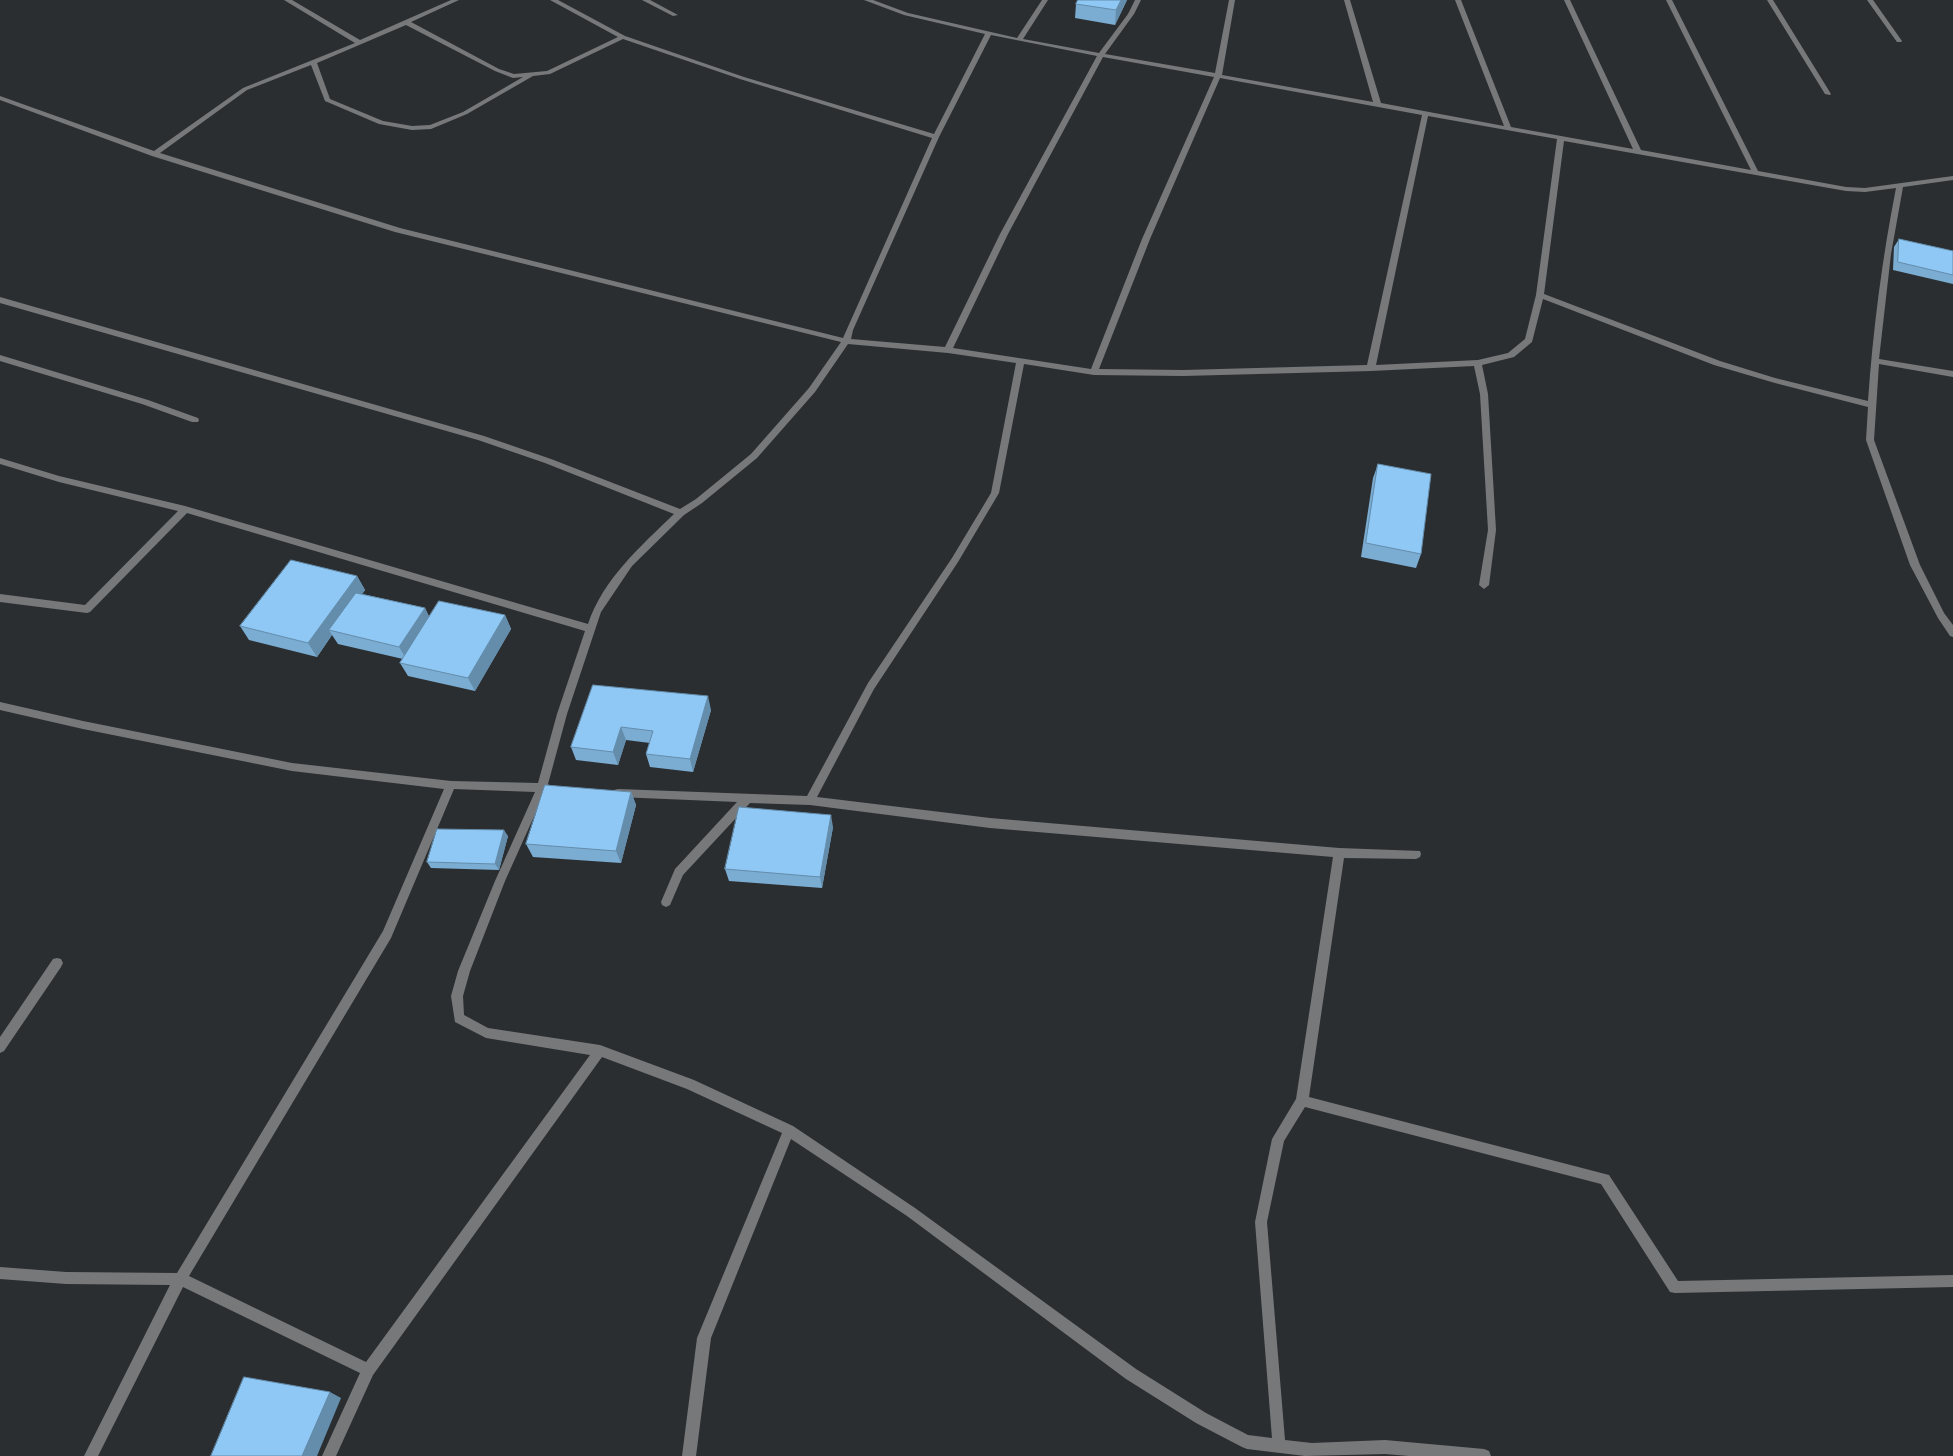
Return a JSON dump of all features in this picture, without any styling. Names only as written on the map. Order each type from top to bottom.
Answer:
[{"type":"street","points":[[287,0],[360,43]]},
{"type":"street","points":[[155,154],[245,89],[360,43],[456,0]]},
{"type":"street","points":[[553,0],[623,38],[742,78],[936,137]]},
{"type":"street","points":[[645,0],[675,15]]},
{"type":"street","points":[[867,0],[906,14],[1019,40],[1425,115],[1755,171],[1846,189],[1865,190],[1953,178]]},
{"type":"street","points":[[1019,40],[1045,0]]},
{"type":"street","points":[[948,350],[1004,234],[1101,55],[1131,14],[1138,0]]},
{"type":"street","points":[[1094,372],[1146,239],[1218,76],[1232,0]]},
{"type":"street","points":[[1347,0],[1378,106]]},
{"type":"street","points":[[1458,0],[1508,128]]},
{"type":"street","points":[[1567,0],[1638,152]]},
{"type":"street","points":[[1669,0],[1755,171]]},
{"type":"street","points":[[1770,0],[1828,94]]},
{"type":"street","points":[[1870,0],[1899,41]]},
{"type":"street","points":[[406,22],[497,70],[513,76],[548,73],[623,38]]},
{"type":"street","points":[[988,34],[936,137],[849,330],[846,341],[812,390],[754,456],[682,513],[630,564],[597,611],[562,714],[542,787],[500,882],[464,971],[457,996],[459,1018],[486,1033],[600,1051],[690,1084],[789,1130],[911,1212],[1131,1374],[1200,1418],[1247,1442],[1312,1450],[1385,1447],[1484,1456]]},
{"type":"street","points":[[313,62],[327,100],[381,123],[412,128],[431,127],[465,113],[530,76]]},
{"type":"street","points":[[0,98],[155,154],[398,230],[846,341],[948,350],[1094,372],[1182,373],[1371,368],[1478,363],[1511,355],[1529,340],[1540,295],[1561,138]]},
{"type":"street","points":[[1371,368],[1425,115]]},
{"type":"street","points":[[1900,186],[1887,254],[1871,405],[1870,440],[1915,566],[1941,615],[1953,633]]},
{"type":"street","points":[[1540,295],[1612,322],[1660,343],[1743,371],[1871,405]]},
{"type":"street","points":[[0,300],[481,438],[548,461],[682,513]]},
{"type":"street","points":[[0,358],[145,402],[195,420]]},
{"type":"street","points":[[1876,361],[1953,374]]},
{"type":"street","points":[[810,800],[871,686],[950,567],[995,493],[1020,362]]},
{"type":"street","points":[[1478,363],[1484,394],[1492,530],[1484,585]]},
{"type":"street","points":[[0,461],[59,479],[185,509],[591,629]]},
{"type":"street","points":[[0,598],[87,609],[185,509]]},
{"type":"street","points":[[1,707],[292,767],[451,785],[562,789]]},
{"type":"street","points":[[91,1456],[180,1279],[387,934],[451,785]]},
{"type":"street","points":[[610,792],[810,800],[990,823],[1339,853],[1416,854]]},
{"type":"street","points":[[666,902],[679,872],[748,798]]},
{"type":"street","points":[[1279,1446],[1261,1222],[1278,1140],[1302,1101],[1339,853]]},
{"type":"street","points":[[0,1047],[57,963]]},
{"type":"street","points":[[329,1456],[368,1370],[600,1051]]},
{"type":"street","points":[[1302,1101],[1605,1180],[1675,1287],[1953,1281]]},
{"type":"street","points":[[689,1456],[704,1338],[789,1130]]},
{"type":"street","points":[[0,1273],[66,1278],[180,1279],[368,1370]]},
{"type":"building","points":[[1078,0],[1121,0],[1116,10],[1076,4]]},
{"type":"building","points":[[1899,239],[1953,251],[1953,275],[1898,262]]},
{"type":"building","points":[[1378,464],[1431,474],[1421,554],[1366,543]]},
{"type":"building","points":[[291,560],[357,576],[308,643],[240,626]]},
{"type":"building","points":[[356,593],[425,608],[399,647],[329,630]]},
{"type":"building","points":[[439,601],[505,615],[468,678],[400,663]]},
{"type":"building","points":[[593,685],[708,696],[690,759],[646,754],[653,731],[621,727],[613,752],[571,747]]},
{"type":"building","points":[[545,785],[631,792],[616,851],[526,844]]},
{"type":"building","points":[[739,807],[831,815],[820,877],[725,869]]},
{"type":"building","points":[[437,829],[504,830],[495,864],[427,862]]},
{"type":"building","points":[[244,1377],[330,1392],[302,1456],[211,1456]]}]
